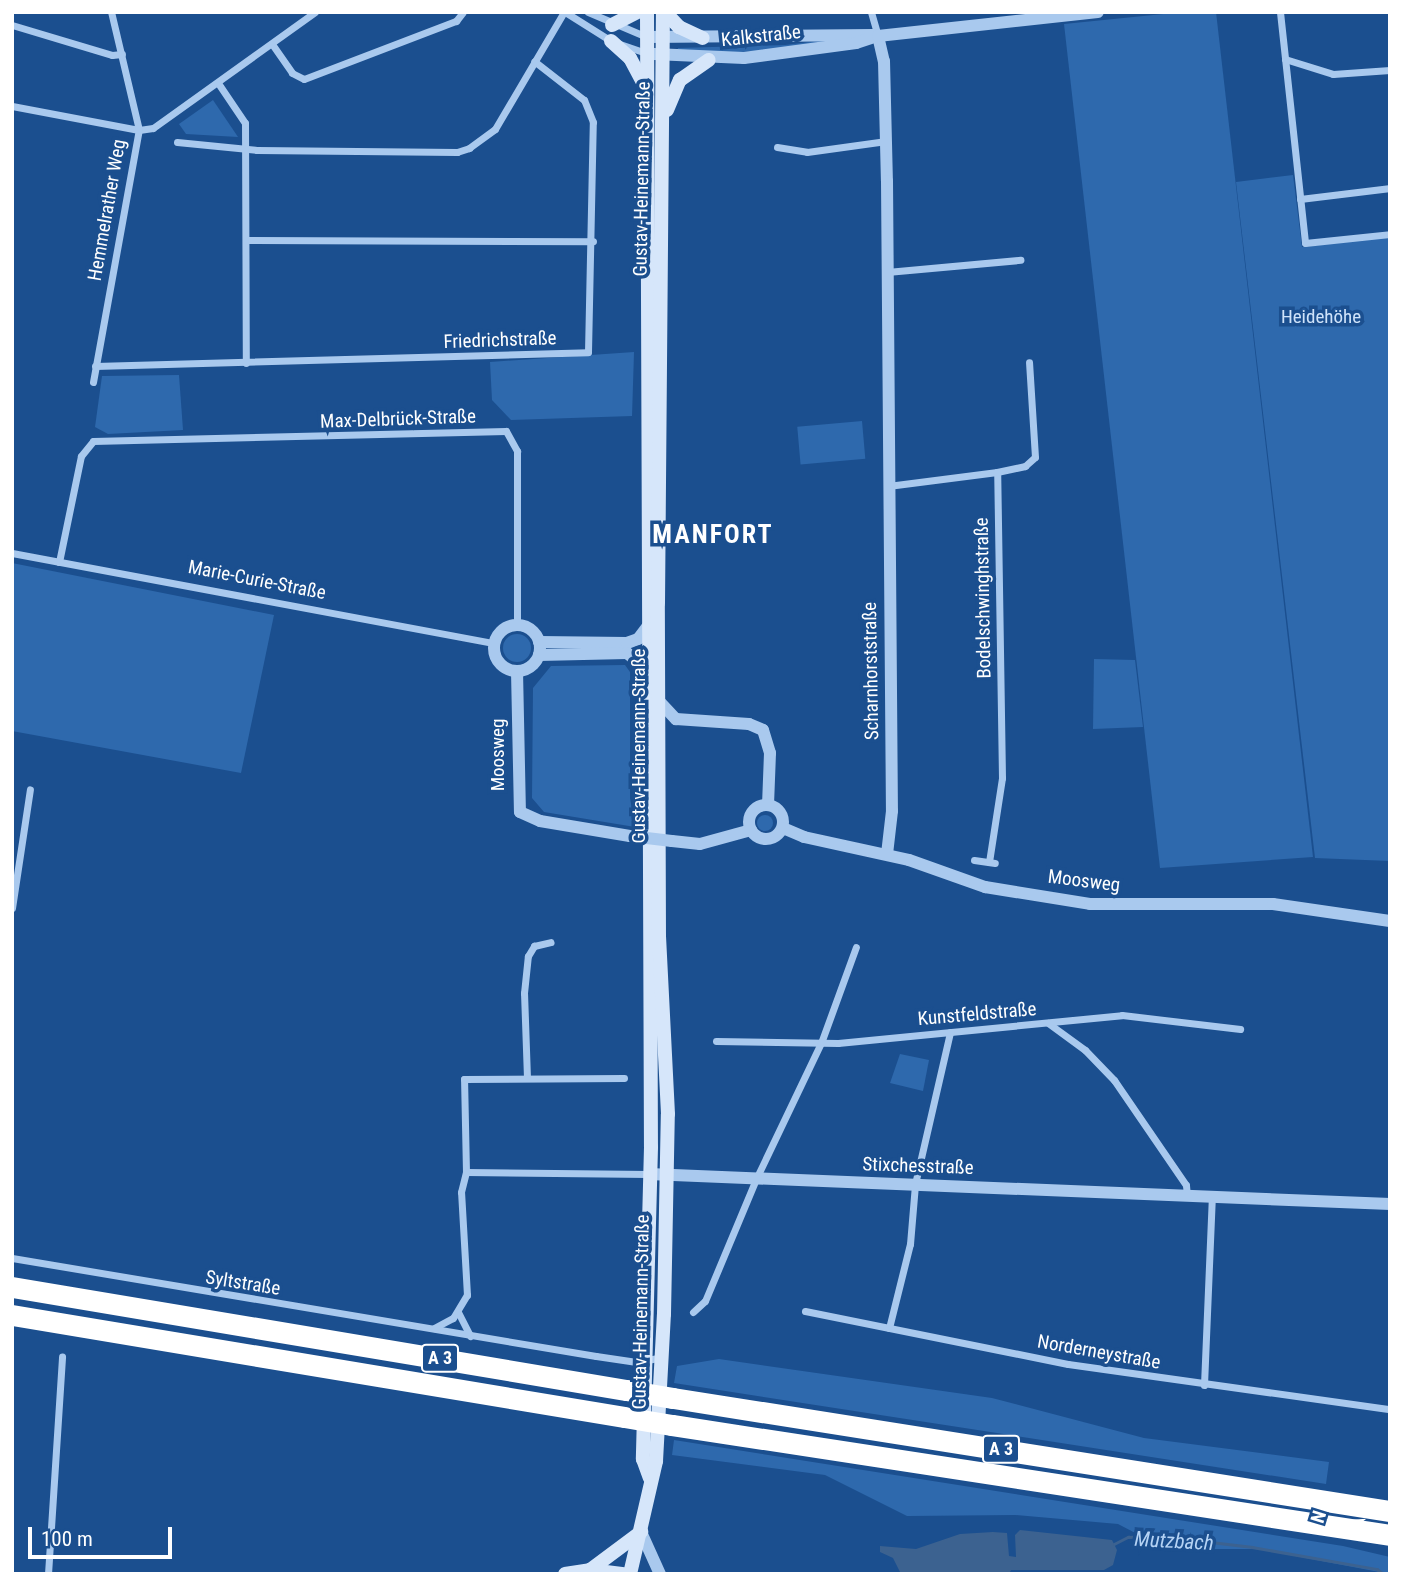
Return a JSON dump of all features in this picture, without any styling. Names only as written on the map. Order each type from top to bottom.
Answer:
[{"type":"highway","name":"A 3","points":[[12,1287],[674,1398],[1390,1511]]},
{"type":"highway","name":"A 3","points":[[12,1315],[673,1425],[1390,1535]]},
{"type":"highway","points":[[1338,1527],[1390,1546]]},
{"type":"main road","points":[[612,24],[638,12]]},
{"type":"main road","name":"Gustav-Heinemann-Straße","points":[[648,12],[649,1174],[643,1459],[650,1478]]},
{"type":"main road","points":[[664,12],[679,27],[703,38]]},
{"type":"main road","name":"Gustav-Heinemann-Straße","points":[[630,1574],[656,1461],[662,1357],[666,1173],[659,738],[658,400],[664,12]]},
{"type":"main road","points":[[611,41],[633,63],[646,89]]},
{"type":"main road","points":[[664,118],[680,80],[709,60]]},
{"type":"main road","points":[[590,1570],[641,1532]]},
{"type":"main road","points":[[565,1574],[590,1570],[624,1574]]},
{"type":"street","points":[[12,106],[139,130],[111,12]]},
{"type":"street","name":"Hemmelrather Weg","points":[[93,382],[139,130],[153,128],[314,12]]},
{"type":"street","points":[[272,44],[297,78],[308,79],[456,21],[463,12]]},
{"type":"street","points":[[177,142],[247,146],[257,150],[457,152],[480,144],[495,129],[521,92],[534,61],[565,12],[611,41],[646,53]]},
{"type":"street","points":[[588,12],[647,37]]},
{"type":"street","points":[[871,12],[878,36]]},
{"type":"street","name":"Kalkstraße","points":[[646,53],[709,60],[783,54],[878,36],[1098,12]]},
{"type":"street","points":[[1280,12],[1305,243],[1390,234]]},
{"type":"street","points":[[12,25],[112,55],[122,54]]},
{"type":"street","name":"Kalkstraße","points":[[647,37],[663,39],[847,32],[878,36]]},
{"type":"street","name":"Scharnhorststraße","points":[[878,36],[884,61],[886,141],[892,811],[887,854]]},
{"type":"street","points":[[1285,59],[1332,74],[1390,70]]},
{"type":"street","name":"Friedrichstraße","points":[[95,366],[588,352],[593,241],[590,110],[576,92],[534,61]]},
{"type":"street","points":[[218,83],[245,123],[246,363]]},
{"type":"street","points":[[777,147],[807,152],[886,141]]},
{"type":"street","points":[[1300,199],[1390,188]]},
{"type":"street","points":[[246,240],[593,241]]},
{"type":"street","points":[[887,272],[1020,260]]},
{"type":"street","points":[[888,486],[1026,466],[1035,457],[1029,362]]},
{"type":"street","name":"Max-Delbrück-Straße","points":[[59,562],[81,456],[93,441],[506,431],[517,451],[517,625]]},
{"type":"street","name":"Bodelschwinghstraße","points":[[974,860],[992,863],[1002,778],[997,472]]},
{"type":"street","name":"Marie-Curie-Straße","points":[[12,553],[494,643]]},
{"type":"street","points":[[517,625],[533,632],[539,648],[531,666],[517,671],[499,662],[494,643],[505,628],[517,625]]},
{"type":"street","points":[[539,648],[627,643],[638,639],[647,627]]},
{"type":"street","points":[[539,648],[627,653],[648,669]]},
{"type":"street","name":"Moosweg","points":[[517,671],[520,812],[540,821],[699,844],[751,830]]},
{"type":"street","points":[[659,701],[676,719],[749,724],[763,730],[770,753],[768,805]]},
{"type":"street","points":[[659,738],[676,719]]},
{"type":"street","points":[[12,908],[16,861],[30,789]]},
{"type":"street","points":[[768,805],[781,813],[783,828],[767,840],[751,830],[752,813],[768,805]]},
{"type":"street","name":"Moosweg","points":[[783,828],[804,837],[887,854],[985,887],[1090,904],[1273,904],[1390,921]]},
{"type":"street","points":[[527,1078],[524,993],[527,956],[534,946],[551,942]]},
{"type":"street","points":[[693,1312],[705,1301],[756,1179],[821,1043],[856,947]]},
{"type":"street","name":"Kunstfeldstraße","points":[[716,1041],[821,1043],[1122,1015],[1240,1029]]},
{"type":"street","points":[[1048,1023],[1085,1050],[1114,1080],[1186,1185],[1187,1196]]},
{"type":"street","points":[[890,1328],[910,1244],[915,1184],[950,1032]]},
{"type":"street","points":[[433,1328],[458,1312],[467,1295],[461,1192],[466,1172],[464,1079],[624,1078]]},
{"type":"street","points":[[466,1172],[491,1169],[649,1174]]},
{"type":"street","name":"Stixchesstraße","points":[[649,1174],[1390,1204]]},
{"type":"street","points":[[1205,1385],[1212,1198]]},
{"type":"street","name":"Syltstraße","points":[[12,1258],[470,1336],[646,1362],[662,1357]]},
{"type":"street","name":"Norderneystraße","points":[[805,1311],[1068,1364],[1390,1409]]},
{"type":"street","points":[[458,1312],[470,1336]]},
{"type":"street","points":[[48,1574],[62,1356]]},
{"type":"street","points":[[641,1532],[660,1574]]},
{"type":"green space","points":[[1183,12],[1216,12],[1313,857],[1160,868],[1064,24]]},
{"type":"green space","points":[[850,37],[777,50],[678,55],[678,48],[785,45]]},
{"type":"green space","points":[[213,100],[238,137],[186,134],[179,124]]},
{"type":"green space","name":"Heidehöhe","points":[[1293,175],[1302,247],[1390,237],[1390,861],[1315,858],[1236,182]]},
{"type":"green space","points":[[634,352],[632,416],[511,420],[492,400],[490,362]]},
{"type":"green space","points":[[179,375],[183,430],[108,434],[95,427],[102,376]]},
{"type":"green space","points":[[862,421],[865,459],[801,465],[797,427]]},
{"type":"green space","points":[[12,563],[274,615],[241,773],[12,731]]},
{"type":"green space","points":[[517,634],[527,638],[531,648],[527,658],[517,662],[507,658],[503,648],[507,638]]},
{"type":"green space","points":[[1094,659],[1135,660],[1143,727],[1093,729]]},
{"type":"green space","points":[[625,665],[630,672],[630,798],[635,827],[544,812],[532,798],[533,688],[551,666]]},
{"type":"green space","points":[[765,815],[771,817],[771,829],[765,831],[759,829],[757,823],[759,817]]},
{"type":"green space","points":[[900,1054],[929,1060],[923,1091],[890,1083]]},
{"type":"green space","points":[[719,1359],[992,1398],[1144,1438],[1329,1462],[1326,1484],[674,1383],[677,1366]]},
{"type":"green space","points":[[674,1440],[1343,1546],[1390,1557],[1390,1574],[1258,1549],[1166,1549],[1118,1524],[1015,1515],[907,1516],[825,1475],[672,1455]]},
{"type":"shaded area","points":[[1020,1530],[1112,1540],[1117,1550],[1113,1565],[1104,1570],[1011,1570],[1009,1574],[901,1574],[893,1558],[880,1552],[880,1546],[916,1549],[960,1534],[993,1532],[1007,1533],[1009,1556],[1016,1557],[1015,1535]]},
{"type":"waterway","name":"Mutzbach","points":[[1114,1544],[1128,1537],[1160,1536],[1252,1547],[1377,1569],[1384,1574]]},
{"type":"district","name":"MANFORT","points":[[713,535]]}]
